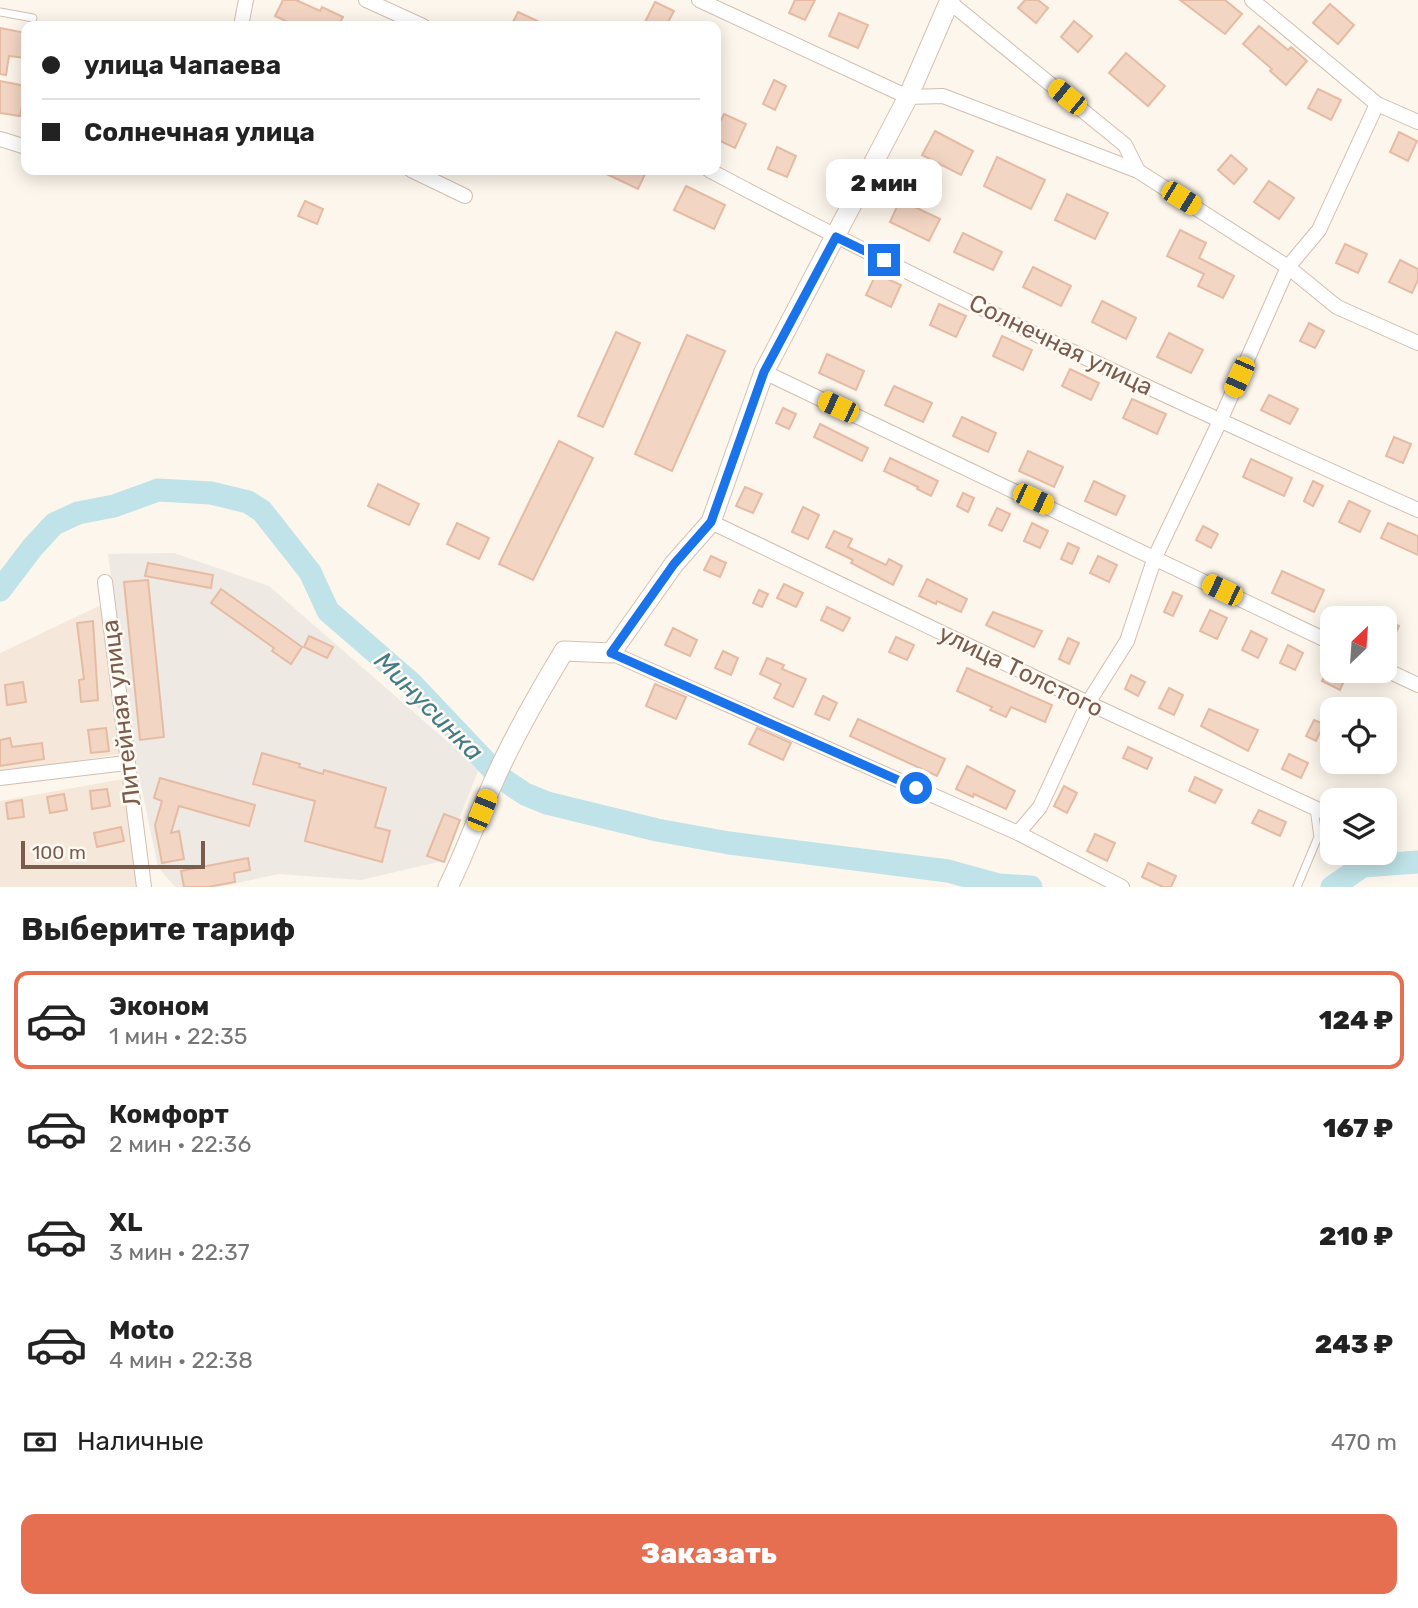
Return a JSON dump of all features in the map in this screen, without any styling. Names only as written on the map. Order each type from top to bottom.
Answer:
[{"type":"street","points":[[242,21],[246,0]]},
{"type":"street","points":[[366,0],[412,21]]},
{"type":"street","points":[[699,0],[908,97],[943,96],[1138,171],[1288,267],[1337,307],[1418,343]]},
{"type":"street","points":[[1252,0],[1377,104],[1418,122]]},
{"type":"street","points":[[611,653],[674,564],[711,522],[764,372],[908,97],[949,1],[1125,145],[1138,171]]},
{"type":"street","points":[[1018,833],[1040,807],[1088,703],[1127,641],[1155,557],[1220,421],[1288,267],[1319,230],[1377,104]]},
{"type":"street","points":[[0,139],[21,145]]},
{"type":"street","points":[[421,175],[465,196]]},
{"type":"street","name":"Солнечная улица","points":[[718,175],[836,237],[1220,421],[1418,510]]},
{"type":"street","points":[[764,372],[1320,637]]},
{"type":"street","name":"улица Толстого","points":[[711,522],[1088,703],[1320,810]]},
{"type":"street","name":"Литейная улица","points":[[104,582],[144,887]]},
{"type":"street","points":[[447,887],[462,860],[493,783],[530,706],[564,651],[611,653],[1018,833],[1122,887]]},
{"type":"street","points":[[1397,675],[1418,685]]},
{"type":"street","points":[[0,778],[126,763]]},
{"type":"lane","points":[[0,12],[33,18]]},
{"type":"lane","points":[[1297,887],[1318,837],[1314,807]]},
{"type":"shaded area","points":[[174,553],[269,586],[479,769],[442,861],[361,880],[279,874],[218,887],[175,887],[158,867],[133,747],[108,554]]},
{"type":"shaded area","points":[[103,604],[120,754],[0,773],[0,653]]},
{"type":"shaded area","points":[[123,779],[142,887],[0,887],[0,801]]},
{"type":"building","points":[[283,0],[296,0],[320,11],[322,7],[343,17],[341,21],[286,21],[275,16]]},
{"type":"building","points":[[795,0],[815,0],[805,20],[789,13]]},
{"type":"building","points":[[1025,0],[1038,0],[1048,8],[1036,23],[1018,8]]},
{"type":"building","points":[[1180,0],[1225,0],[1242,14],[1225,34]]},
{"type":"building","points":[[655,2],[674,11],[669,21],[646,21]]},
{"type":"building","points":[[1330,4],[1354,25],[1338,44],[1313,23]]},
{"type":"building","points":[[518,12],[537,21],[514,21]]},
{"type":"building","points":[[839,13],[868,25],[858,48],[829,36]]},
{"type":"building","points":[[1074,21],[1092,36],[1078,52],[1061,37]]},
{"type":"building","points":[[1259,26],[1288,50],[1291,47],[1307,61],[1286,85],[1243,44]]},
{"type":"building","points":[[0,28],[21,32],[21,57],[9,56],[6,75],[0,74]]},
{"type":"building","points":[[1126,53],[1165,86],[1148,106],[1109,73]]},
{"type":"building","points":[[774,80],[786,86],[775,110],[763,104]]},
{"type":"building","points":[[0,81],[21,85],[20,116],[0,113]]},
{"type":"building","points":[[1318,89],[1341,100],[1331,120],[1308,108]]},
{"type":"building","points":[[724,114],[746,124],[735,148],[721,141],[721,120]]},
{"type":"building","points":[[935,131],[973,151],[961,175],[922,155]]},
{"type":"building","points":[[1399,132],[1417,141],[1408,161],[1390,152]]},
{"type":"building","points":[[777,147],[796,156],[787,177],[768,169]]},
{"type":"building","points":[[1231,155],[1247,169],[1234,184],[1218,170]]},
{"type":"building","points":[[997,157],[1045,180],[1031,209],[984,186]]},
{"type":"building","points":[[609,175],[645,175],[638,189]]},
{"type":"building","points":[[1269,181],[1294,198],[1279,219],[1254,202]]},
{"type":"building","points":[[686,186],[725,205],[714,229],[674,210]]},
{"type":"building","points":[[1067,194],[1108,213],[1095,239],[1055,220]]},
{"type":"building","points":[[900,200],[940,219],[929,241],[890,222]]},
{"type":"building","points":[[305,201],[323,209],[317,224],[298,216]]},
{"type":"building","points":[[1180,230],[1206,243],[1199,258],[1234,276],[1223,298],[1198,286],[1204,274],[1167,256]]},
{"type":"building","points":[[963,233],[1002,252],[993,270],[954,252]]},
{"type":"building","points":[[1345,244],[1367,254],[1358,273],[1336,263]]},
{"type":"building","points":[[1400,260],[1418,269],[1418,280],[1412,293],[1389,282]]},
{"type":"building","points":[[1033,267],[1071,286],[1061,306],[1023,287]]},
{"type":"building","points":[[876,274],[901,285],[891,307],[866,295]]},
{"type":"building","points":[[1102,301],[1136,318],[1126,339],[1092,322]]},
{"type":"building","points":[[939,304],[966,316],[956,337],[930,325]]},
{"type":"building","points":[[1309,323],[1324,331],[1315,348],[1300,341]]},
{"type":"building","points":[[616,332],[640,343],[603,427],[578,416]]},
{"type":"building","points":[[1169,333],[1203,350],[1191,373],[1157,357]]},
{"type":"building","points":[[687,335],[725,351],[672,471],[635,454]]},
{"type":"building","points":[[1002,336],[1032,350],[1023,370],[993,356]]},
{"type":"building","points":[[827,354],[864,371],[856,390],[819,373]]},
{"type":"building","points":[[1070,369],[1099,383],[1091,400],[1062,386]]},
{"type":"building","points":[[894,386],[932,403],[923,422],[885,405]]},
{"type":"building","points":[[1269,395],[1298,409],[1290,424],[1261,410]]},
{"type":"building","points":[[1132,399],[1166,414],[1157,434],[1123,418]]},
{"type":"building","points":[[783,408],[796,414],[789,429],[776,423]]},
{"type":"building","points":[[962,417],[996,433],[988,452],[953,436]]},
{"type":"building","points":[[820,424],[868,448],[862,461],[814,437]]},
{"type":"building","points":[[1394,437],[1411,444],[1403,463],[1386,456]]},
{"type":"building","points":[[559,441],[593,458],[533,580],[499,564]]},
{"type":"building","points":[[1028,451],[1063,467],[1054,487],[1019,471]]},
{"type":"building","points":[[890,458],[938,481],[931,496],[884,471]]},
{"type":"building","points":[[1251,459],[1292,478],[1284,496],[1243,477]]},
{"type":"building","points":[[1094,481],[1125,496],[1116,515],[1085,501]]},
{"type":"building","points":[[1313,481],[1323,486],[1313,506],[1304,501]]},
{"type":"building","points":[[378,484],[419,504],[409,525],[368,506]]},
{"type":"building","points":[[745,487],[762,494],[753,513],[736,506]]},
{"type":"building","points":[[963,493],[974,498],[968,512],[957,506]]},
{"type":"building","points":[[1349,501],[1370,511],[1360,532],[1339,522]]},
{"type":"building","points":[[803,507],[819,515],[808,539],[792,532]]},
{"type":"building","points":[[997,508],[1010,514],[1002,531],[989,525]]},
{"type":"building","points":[[457,523],[489,538],[479,559],[447,544]]},
{"type":"building","points":[[1032,523],[1048,531],[1040,548],[1024,541]]},
{"type":"building","points":[[1388,523],[1418,536],[1418,555],[1381,538]]},
{"type":"building","points":[[1203,526],[1218,534],[1211,548],[1196,540]]},
{"type":"building","points":[[834,531],[852,539],[848,547],[886,565],[889,559],[902,566],[893,585],[826,547]]},
{"type":"building","points":[[1068,543],[1079,548],[1072,564],[1061,559]]},
{"type":"building","points":[[711,556],[726,563],[720,577],[704,570]]},
{"type":"building","points":[[1098,556],[1117,565],[1109,582],[1090,573]]},
{"type":"building","points":[[148,563],[213,575],[211,588],[145,576]]},
{"type":"building","points":[[1282,571],[1324,590],[1314,612],[1272,593]]},
{"type":"building","points":[[927,579],[967,599],[961,612],[919,596]]},
{"type":"building","points":[[148,580],[164,737],[140,740],[124,582]]},
{"type":"building","points":[[784,584],[803,593],[796,607],[777,598]]},
{"type":"building","points":[[221,589],[302,647],[291,664],[272,651],[274,648],[211,603]]},
{"type":"building","points":[[759,590],[768,594],[762,607],[753,603]]},
{"type":"building","points":[[1173,592],[1182,596],[1173,616],[1164,612]]},
{"type":"building","points":[[827,607],[850,618],[843,631],[821,620]]},
{"type":"building","points":[[1210,610],[1227,618],[1217,639],[1200,631]]},
{"type":"building","points":[[993,612],[1042,631],[1034,647],[986,625]]},
{"type":"building","points":[[93,621],[98,700],[81,702],[79,680],[84,679],[77,623]]},
{"type":"building","points":[[673,628],[697,640],[690,656],[665,645]]},
{"type":"building","points":[[1251,631],[1267,639],[1258,658],[1242,650]]},
{"type":"building","points":[[309,636],[333,647],[327,658],[304,647]]},
{"type":"building","points":[[896,637],[914,645],[907,660],[889,652]]},
{"type":"building","points":[[1068,638],[1079,643],[1069,664],[1059,659]]},
{"type":"building","points":[[1288,645],[1303,653],[1295,670],[1280,663]]},
{"type":"building","points":[[723,651],[738,658],[731,675],[715,668]]},
{"type":"building","points":[[767,658],[784,665],[782,669],[806,679],[793,707],[774,698],[781,684],[760,674]]},
{"type":"building","points":[[967,668],[1052,705],[1045,722],[1011,707],[1006,717],[990,710],[992,707],[957,691]]},
{"type":"building","points":[[1131,675],[1145,682],[1138,696],[1125,689]]},
{"type":"building","points":[[23,682],[26,702],[7,705],[5,685]]},
{"type":"building","points":[[1326,683],[1343,683],[1340,690]]},
{"type":"building","points":[[655,684],[686,697],[676,719],[646,706]]},
{"type":"building","points":[[1169,688],[1183,695],[1174,715],[1159,708]]},
{"type":"building","points":[[823,696],[837,703],[829,720],[815,714]]},
{"type":"building","points":[[1209,709],[1258,730],[1248,751],[1201,726]]},
{"type":"building","points":[[858,719],[945,759],[937,776],[850,736]]},
{"type":"building","points":[[1314,720],[1320,722],[1320,732],[1316,741],[1306,736]]},
{"type":"building","points":[[106,728],[109,751],[91,753],[88,730]]},
{"type":"building","points":[[757,728],[791,743],[783,760],[749,744]]},
{"type":"building","points":[[10,738],[12,747],[42,743],[44,759],[0,766],[0,740]]},
{"type":"building","points":[[1128,747],[1152,758],[1147,769],[1123,758]]},
{"type":"building","points":[[262,753],[323,774],[324,770],[386,788],[375,827],[390,831],[382,862],[305,841],[315,801],[253,784]]},
{"type":"building","points":[[1289,754],[1308,763],[1301,778],[1282,769]]},
{"type":"building","points":[[967,766],[1015,791],[1006,809],[956,789]]},
{"type":"building","points":[[1195,777],[1222,790],[1215,803],[1189,791]]},
{"type":"building","points":[[160,778],[255,805],[249,826],[179,806],[171,833],[179,831],[184,859],[162,863],[155,825],[162,801],[154,798]]},
{"type":"building","points":[[1064,786],[1077,793],[1067,813],[1054,806]]},
{"type":"building","points":[[107,789],[110,806],[92,809],[90,791]]},
{"type":"building","points":[[64,794],[67,810],[50,813],[47,797]]},
{"type":"building","points":[[22,800],[24,817],[8,819],[6,803]]},
{"type":"building","points":[[1259,810],[1286,822],[1280,836],[1252,823]]},
{"type":"building","points":[[444,814],[460,820],[444,862],[427,856]]},
{"type":"building","points":[[121,827],[124,841],[97,847],[94,833]]},
{"type":"building","points":[[1095,834],[1115,843],[1107,861],[1087,851]]},
{"type":"building","points":[[248,858],[250,870],[234,873],[235,882],[208,887],[184,887],[181,871]]},
{"type":"building","points":[[1148,863],[1176,876],[1171,887],[1163,887],[1142,877]]},
{"type":"waterway","name":"Минусинка","points":[[0,590],[54,524],[78,513],[114,506],[158,490],[211,493],[248,502],[262,511],[310,572],[328,611],[411,683],[501,778],[525,794],[547,803],[657,830],[729,843],[948,871],[999,885],[1031,887]]},
{"type":"waterway","name":"Минусинка","points":[[1332,887],[1363,866],[1418,862]]},
{"type":"route","points":[[884,260],[836,237],[764,372],[711,522],[674,564],[611,653],[916,788]]}]
